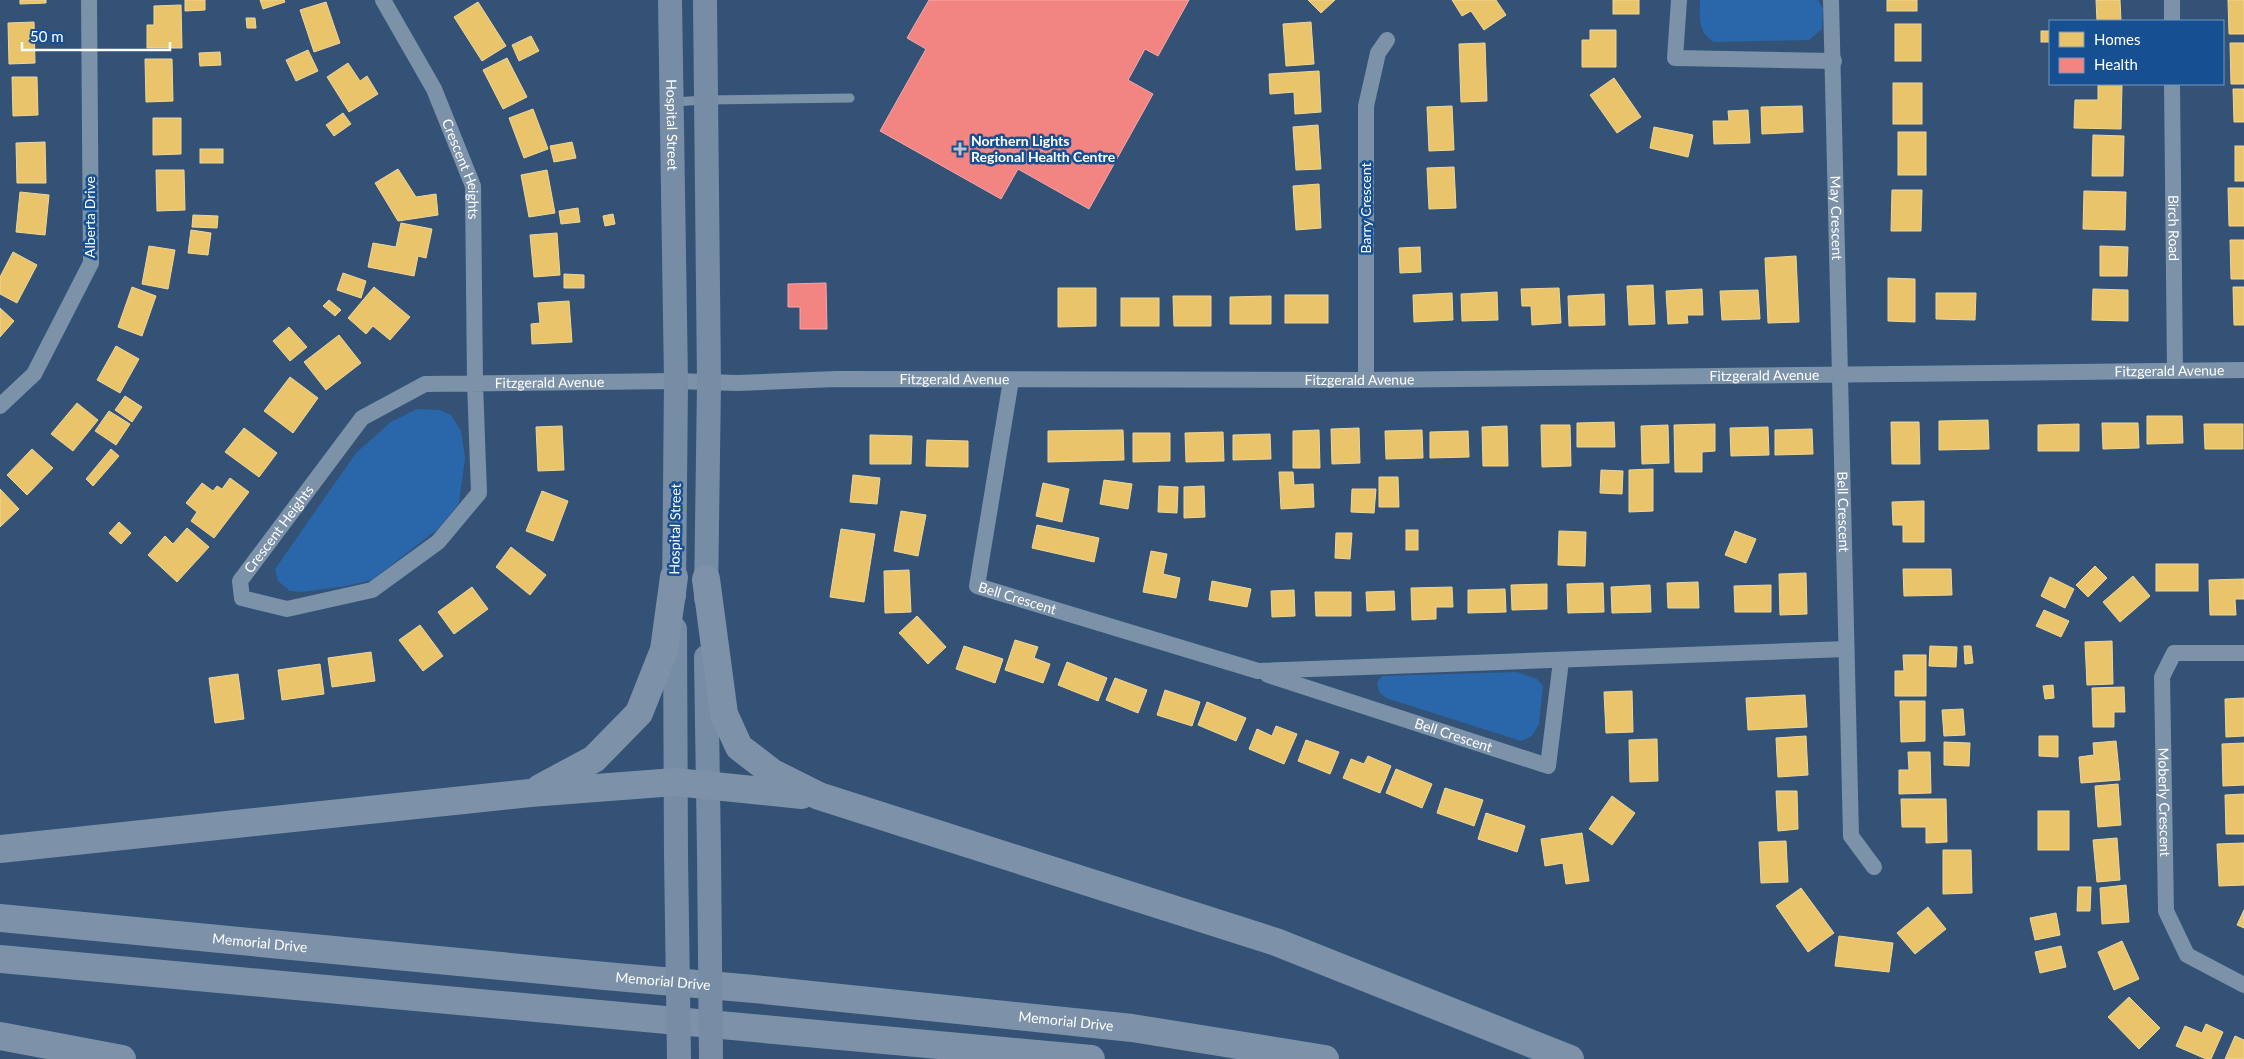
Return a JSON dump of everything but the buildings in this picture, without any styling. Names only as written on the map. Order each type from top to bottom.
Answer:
[{"type":"highway","points":[[530,793],[594,759],[639,713],[664,650],[674,577]]},
{"type":"highway","points":[[706,579],[724,714],[739,747],[773,773],[819,796],[1276,942],[1570,1059]]},
{"type":"highway","points":[[0,849],[530,793],[675,782],[819,796]]},
{"type":"highway","name":"Memorial Drive","points":[[0,918],[754,989],[1113,1026],[1325,1059]]},
{"type":"highway","points":[[0,959],[1092,1059]]},
{"type":"highway","points":[[0,1036],[122,1059]]},
{"type":"main road","name":"Hospital Street","points":[[670,0],[676,381],[674,577],[679,1059]]},
{"type":"main road","points":[[705,0],[709,383],[706,579],[707,785],[711,1059]]},
{"type":"street","name":"Alberta Drive","points":[[0,406],[34,374],[91,263],[89,0]]},
{"type":"street","name":"Crescent Heights","points":[[383,0],[434,89],[473,186],[475,383],[480,493],[438,542],[372,590],[286,609],[242,598],[240,581],[362,418],[425,384],[475,383]]},
{"type":"street","points":[[1679,0],[1675,58],[1834,61]]},
{"type":"street","name":"May Crescent","points":[[1831,0],[1841,375]]},
{"type":"street","points":[[2172,0],[2172,20]]},
{"type":"street","name":"Barry Crescent","points":[[1366,380],[1366,106],[1378,53],[1387,40]]},
{"type":"street","name":"Birch Road","points":[[2172,85],[2175,371]]},
{"type":"street","name":"Fitzgerald Avenue","points":[[475,383],[676,381],[709,383],[836,379],[1366,380],[2244,370]]},
{"type":"street","name":"Bell Crescent","points":[[1841,375],[1851,836],[1874,867]]},
{"type":"street","name":"Bell Crescent","points":[[1011,380],[977,586],[1258,671],[1548,766],[1561,661]]},
{"type":"street","name":"Bell Crescent","points":[[1258,671],[1846,650]]},
{"type":"street","name":"Moberly Crescent","points":[[2244,653],[2174,653],[2162,677],[2166,912],[2187,955],[2244,985]]},
{"type":"lane","points":[[672,102],[850,98]]},
{"type":"shaded area","points":[[1700,0],[1818,0],[1823,9],[1822,29],[1809,40],[1714,42],[1702,29]]},
{"type":"shaded area","points":[[417,409],[440,410],[451,415],[461,431],[465,458],[459,503],[439,528],[372,580],[346,586],[302,592],[290,591],[278,581],[275,569],[356,453],[391,422]]},
{"type":"shaded area","points":[[1517,672],[1537,679],[1543,686],[1539,724],[1532,736],[1521,741],[1386,698],[1379,692],[1377,682],[1382,676]]},
{"type":"place","name":"Northern Lights Regional Health Centre","points":[[960,149]]}]
